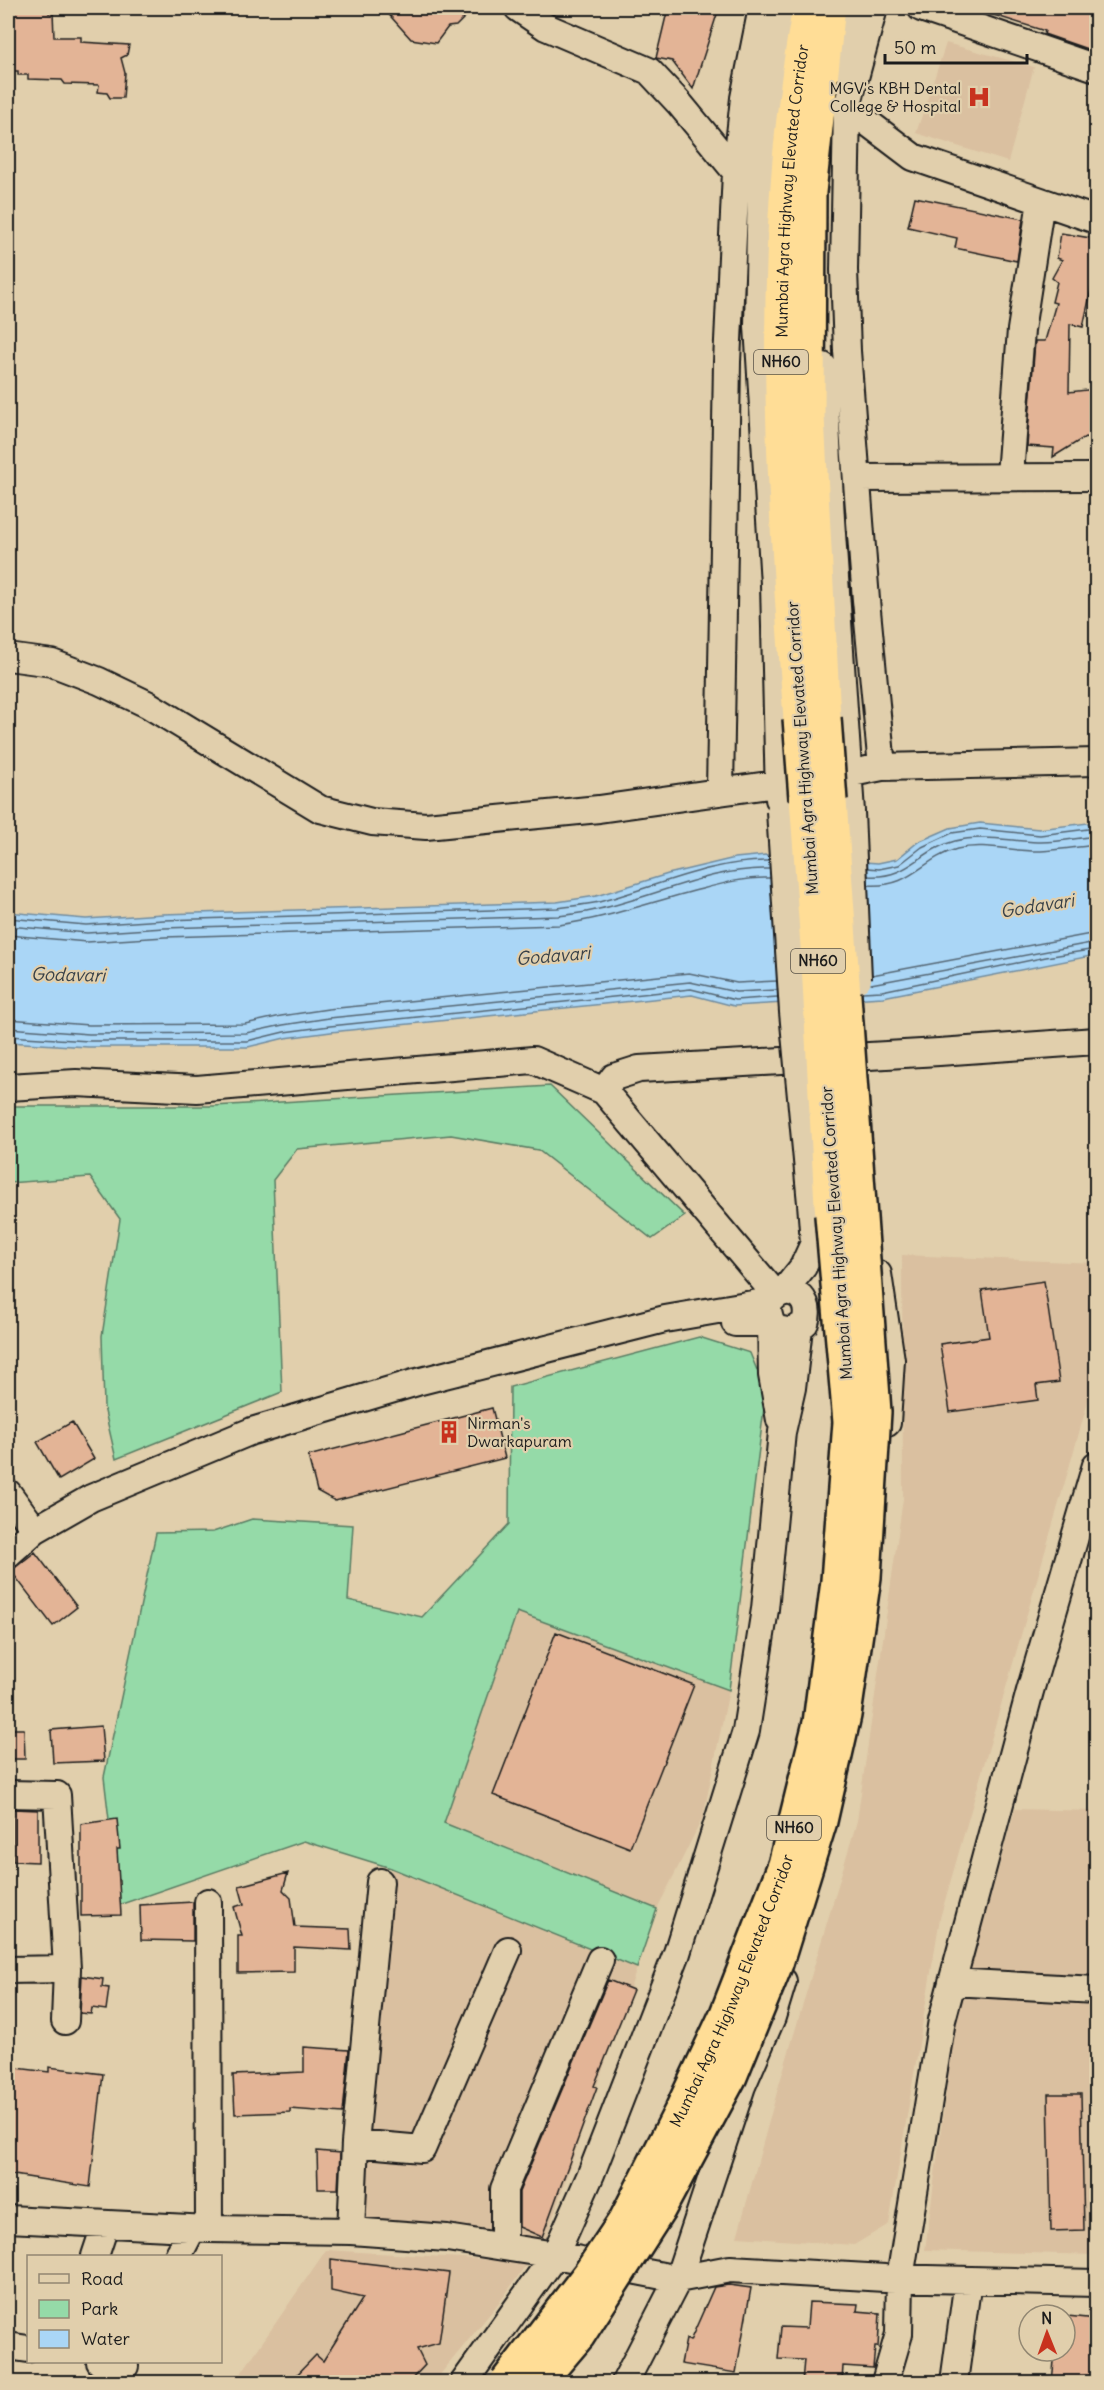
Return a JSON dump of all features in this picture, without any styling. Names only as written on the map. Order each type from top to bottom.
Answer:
[{"type":"highway","name":"Mumbai Agra Highway Elevated Corridor","points":[[507,2382],[590,2274],[626,2220],[727,2014],[785,1865],[820,1723],[832,1629],[838,1581],[850,1422],[831,1204],[817,945],[789,569],[781,409],[781,326],[788,159],[798,69],[809,8]]},
{"type":"highway","name":"Mumbai Agra Highway Elevated Corridor","points":[[538,2382],[578,2335],[658,2210],[730,2076],[776,1963],[820,1821],[844,1715],[864,1577],[874,1412],[825,730],[808,417],[809,192],[829,8]]},
{"type":"street","points":[[518,8],[546,27],[649,71],[679,103],[736,172]]},
{"type":"street","points":[[720,792],[727,362],[736,172],[744,98],[762,8]]},
{"type":"street","points":[[782,1432],[772,1375],[775,1303],[803,1267],[814,1243],[793,1012],[780,811],[774,584],[758,326],[762,136],[787,8]]},
{"type":"street","points":[[625,2382],[678,2279],[742,2086],[772,2017],[834,1819],[861,1693],[880,1536],[891,1360],[869,1209],[851,812],[821,327],[820,199],[847,8]]},
{"type":"street","points":[[874,8],[847,106],[844,270],[866,600],[882,767]]},
{"type":"street","points":[[921,8],[1096,68]]},
{"type":"street","points":[[847,106],[913,157],[1096,220]]},
{"type":"street","points":[[1010,476],[1021,330],[1041,201]]},
{"type":"street","points":[[857,478],[1096,477]]},
{"type":"street","points":[[8,657],[52,663],[99,681],[147,704],[320,809],[372,822],[426,826],[599,809],[882,767],[1096,762]]},
{"type":"street","points":[[604,1091],[614,1077],[639,1069],[1096,1041]]},
{"type":"street","points":[[8,1087],[76,1083],[197,1089],[533,1060],[604,1091],[775,1303],[777,1329],[784,1332],[800,1328],[808,1315],[804,1300],[791,1292],[775,1303],[735,1323]]},
{"type":"street","points":[[8,1554],[34,1530],[91,1498],[252,1431],[417,1382],[665,1320],[701,1312],[775,1303]]},
{"type":"street","points":[[701,1312],[724,1316],[741,1326],[759,1347],[772,1375]]},
{"type":"street","points":[[464,2382],[555,2255],[591,2174],[677,1953],[746,1731],[765,1609],[782,1432],[792,1388],[800,1328]]},
{"type":"street","points":[[885,2382],[898,2334],[900,2278],[942,2020],[1030,1691],[1087,1533],[1096,1465]]},
{"type":"street","points":[[8,1493],[34,1530]]},
{"type":"street","points":[[8,1794],[57,1795],[67,1969],[65,2021]]},
{"type":"street","points":[[351,2231],[355,2143],[380,1882]]},
{"type":"street","points":[[179,2255],[201,2229],[208,1902]]},
{"type":"street","points":[[355,2143],[422,2149],[508,1950]]},
{"type":"street","points":[[504,2246],[504,2189],[600,1960]]},
{"type":"street","points":[[8,1970],[67,1969]]},
{"type":"street","points":[[952,1982],[1096,1990]]},
{"type":"street","points":[[8,2219],[105,2226],[351,2231],[447,2238],[555,2255],[678,2279],[730,2269],[900,2278],[1096,2283]]},
{"type":"street","points":[[95,2255],[105,2226]]},
{"type":"street","points":[[954,2382],[968,2280]]},
{"type":"street","points":[[8,2346],[27,2349]]},
{"type":"shaded area","points":[[946,43],[1034,67],[1008,162],[916,133]]},
{"type":"shaded area","points":[[902,1255],[1096,1263],[1096,1364],[1087,1405],[940,1918],[889,2224],[854,2245],[737,2237],[857,1821],[903,1499]]},
{"type":"shaded area","points":[[517,1612],[729,1690],[703,1817],[657,1909],[444,1823]]},
{"type":"shaded area","points":[[1015,1809],[1096,1811],[1096,2255],[925,2250],[955,2024]]},
{"type":"shaded area","points":[[391,1868],[637,1968],[544,2244],[365,2219]]},
{"type":"shaded area","points":[[326,2250],[528,2262],[502,2299],[434,2382],[235,2382]]},
{"type":"green space","points":[[550,1086],[685,1216],[652,1239],[538,1150],[451,1135],[297,1149],[273,1180],[282,1392],[116,1459],[104,1407],[102,1336],[120,1219],[90,1177],[8,1183],[8,1106],[214,1106]]},
{"type":"green space","points":[[699,1337],[750,1353],[766,1392],[729,1690],[517,1612],[444,1823],[657,1909],[637,1968],[391,1868],[304,1841],[119,1905],[104,1777],[156,1533],[213,1532],[252,1519],[353,1525],[348,1600],[422,1617],[509,1524],[510,1387]]},
{"type":"water","name":"Godavari","points":[[1096,822],[1096,955],[883,997],[734,1006],[692,995],[331,1032],[285,1038],[248,1047],[88,1047],[8,1042],[8,912],[86,919],[163,914],[557,902],[596,896],[668,874],[735,858],[766,855],[878,863],[897,859],[918,842],[950,828],[980,823],[1039,829]]},
{"type":"building","points":[[15,8],[49,8],[49,13],[53,12],[54,37],[81,37],[81,42],[129,45],[127,55],[121,58],[125,73],[123,98],[110,98],[107,93],[98,92],[99,85],[65,84],[62,80],[28,79],[28,75],[18,75],[18,71],[9,71],[8,12],[15,12]]},
{"type":"building","points":[[383,8],[474,8],[456,26],[448,27],[436,43],[411,39]]},
{"type":"building","points":[[678,8],[719,8],[693,89],[672,61],[656,58],[667,12],[679,11]]},
{"type":"building","points":[[982,8],[1079,8],[1096,14],[1096,52],[1044,34],[1045,31],[981,11]]},
{"type":"building","points":[[915,197],[1023,219],[1017,261],[955,248],[957,238],[908,227]]},
{"type":"building","points":[[1061,233],[1096,239],[1096,268],[1083,327],[1070,324],[1069,392],[1096,389],[1096,440],[1085,437],[1053,457],[1054,448],[1027,446],[1035,341],[1045,341],[1056,303],[1052,302],[1057,282],[1052,278],[1062,260],[1057,258]]},
{"type":"building","points":[[1044,1281],[1059,1382],[1036,1385],[1038,1400],[950,1412],[940,1344],[989,1337],[982,1290]]},
{"type":"building","name":"Nirman's Dwarkapuram","points":[[492,1408],[505,1458],[335,1501],[317,1491],[308,1456]]},
{"type":"building","points":[[72,1422],[94,1459],[59,1480],[37,1442]]},
{"type":"building","points":[[35,1552],[77,1607],[53,1626],[11,1571]]},
{"type":"building","points":[[556,1632],[694,1685],[630,1848],[493,1795]]},
{"type":"building","points":[[101,1726],[104,1761],[53,1763],[51,1730]]},
{"type":"building","points":[[8,1729],[24,1729],[25,1759],[8,1759]]},
{"type":"building","points":[[13,1809],[38,1810],[38,1862],[13,1861]]},
{"type":"building","points":[[117,1819],[121,1915],[81,1916],[81,1824]]},
{"type":"building","points":[[288,1873],[283,1890],[291,1898],[295,1927],[350,1929],[351,1950],[294,1947],[294,1972],[238,1973],[238,1936],[242,1936],[234,1907],[244,1904],[239,1886]]},
{"type":"building","points":[[193,1902],[193,1941],[141,1940],[140,1905]]},
{"type":"building","points":[[82,1976],[103,1979],[102,1987],[109,1988],[106,2010],[92,2008],[91,2014],[80,2013]]},
{"type":"building","points":[[608,1980],[633,1990],[594,2086],[597,2087],[542,2237],[519,2227],[519,2192]]},
{"type":"building","points":[[304,2047],[349,2050],[343,2113],[290,2109],[290,2112],[235,2114],[233,2075],[304,2072]]},
{"type":"building","points":[[8,2067],[49,2072],[49,2067],[103,2074],[90,2187],[8,2174]]},
{"type":"building","points":[[1048,2094],[1081,2094],[1084,2230],[1051,2231]]},
{"type":"building","points":[[317,2151],[340,2153],[338,2189],[318,2189]]},
{"type":"building","points":[[331,2259],[449,2273],[439,2343],[417,2349],[425,2365],[409,2382],[290,2382],[316,2355],[323,2361],[363,2298],[331,2291]]},
{"type":"building","points":[[729,2285],[751,2288],[736,2373],[681,2364],[686,2339],[690,2341],[714,2287]]},
{"type":"building","points":[[809,2302],[858,2304],[857,2311],[880,2313],[878,2347],[875,2347],[873,2368],[843,2366],[842,2382],[802,2382],[804,2360],[778,2359],[781,2327],[807,2328]]},
{"type":"building","points":[[1077,2317],[1096,2319],[1096,2382],[1052,2382],[1054,2363],[1077,2363]]},
{"type":"place","name":"MGV's KBH Dental College & Hospital","points":[[979,97]]},
{"type":"place","name":"Nirman's Dwarkapuram","points":[[449,1432]]}]
